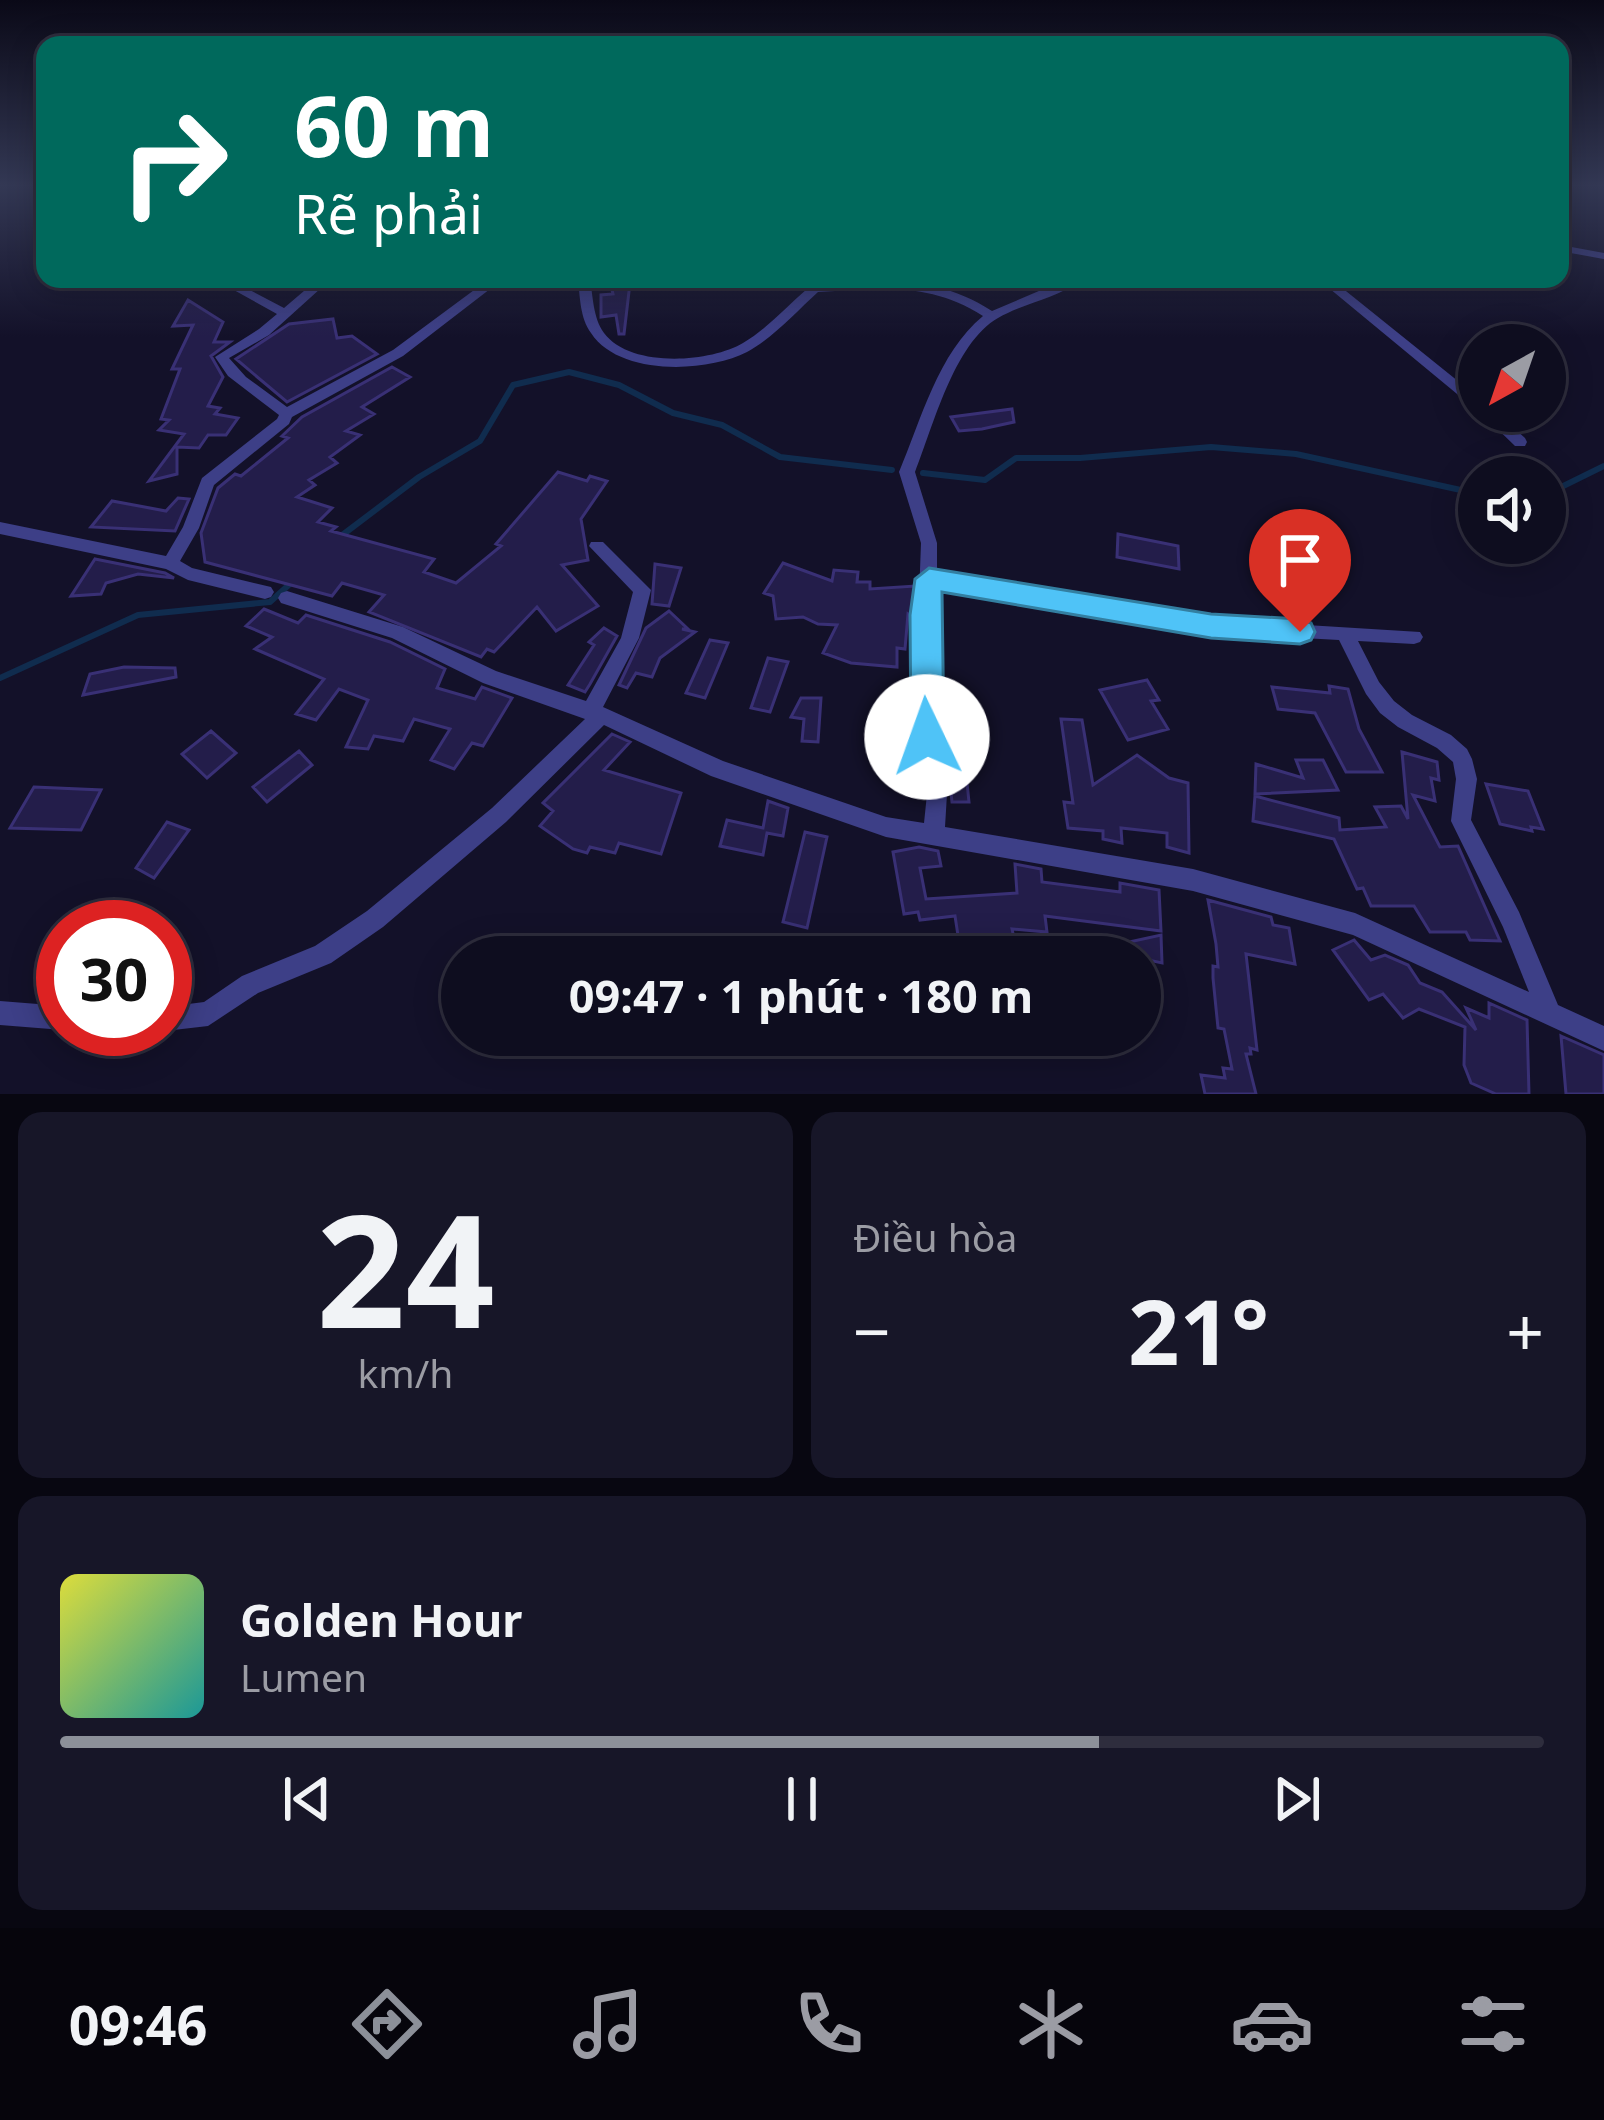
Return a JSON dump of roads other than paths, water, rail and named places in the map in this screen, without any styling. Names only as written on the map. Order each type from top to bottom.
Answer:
[{"type":"street","points":[[237,288],[285,314]]},
{"type":"street","points":[[286,414],[267,394],[224,365],[222,357],[315,288]]},
{"type":"street","points":[[170,563],[191,528],[207,482],[282,428],[286,414],[398,353],[485,288]]},
{"type":"street","points":[[586,288],[591,320],[610,347],[654,360],[693,363],[742,349],[815,288]]},
{"type":"street","points":[[938,288],[966,298],[991,316]]},
{"type":"street","points":[[934,836],[937,794],[925,706],[929,543],[907,472],[954,355],[991,316],[1055,288]]},
{"type":"street","points":[[1335,288],[1458,388]]},
{"type":"street","points":[[1509,432],[1520,442]]},
{"type":"street","points":[[0,528],[170,563],[188,573],[397,632],[490,676],[596,714],[718,769],[886,827],[1193,880],[1355,924],[1604,1039]]},
{"type":"street","points":[[192,1016],[208,1014],[250,984],[322,955],[375,919],[499,815],[596,714],[642,590],[597,547]]},
{"type":"street","points":[[929,579],[1211,626],[1414,637]]},
{"type":"street","points":[[1345,634],[1395,715],[1456,750],[1466,768],[1467,785],[1459,803],[1461,821],[1511,920],[1549,1012]]},
{"type":"street","points":[[0,1013],[36,1016]]},
{"type":"lane","points":[[1569,250],[1604,256]]},
{"type":"waterway","points":[[341,536],[419,477],[480,441],[513,385],[569,372],[619,385],[673,413],[722,425],[780,457],[892,470]]},
{"type":"waterway","points":[[923,473],[985,480],[1016,458],[1080,458],[1211,447],[1296,454],[1458,489]]},
{"type":"waterway","points":[[1566,485],[1604,466]]},
{"type":"waterway","points":[[0,678],[138,615],[270,602],[292,582]]}]
